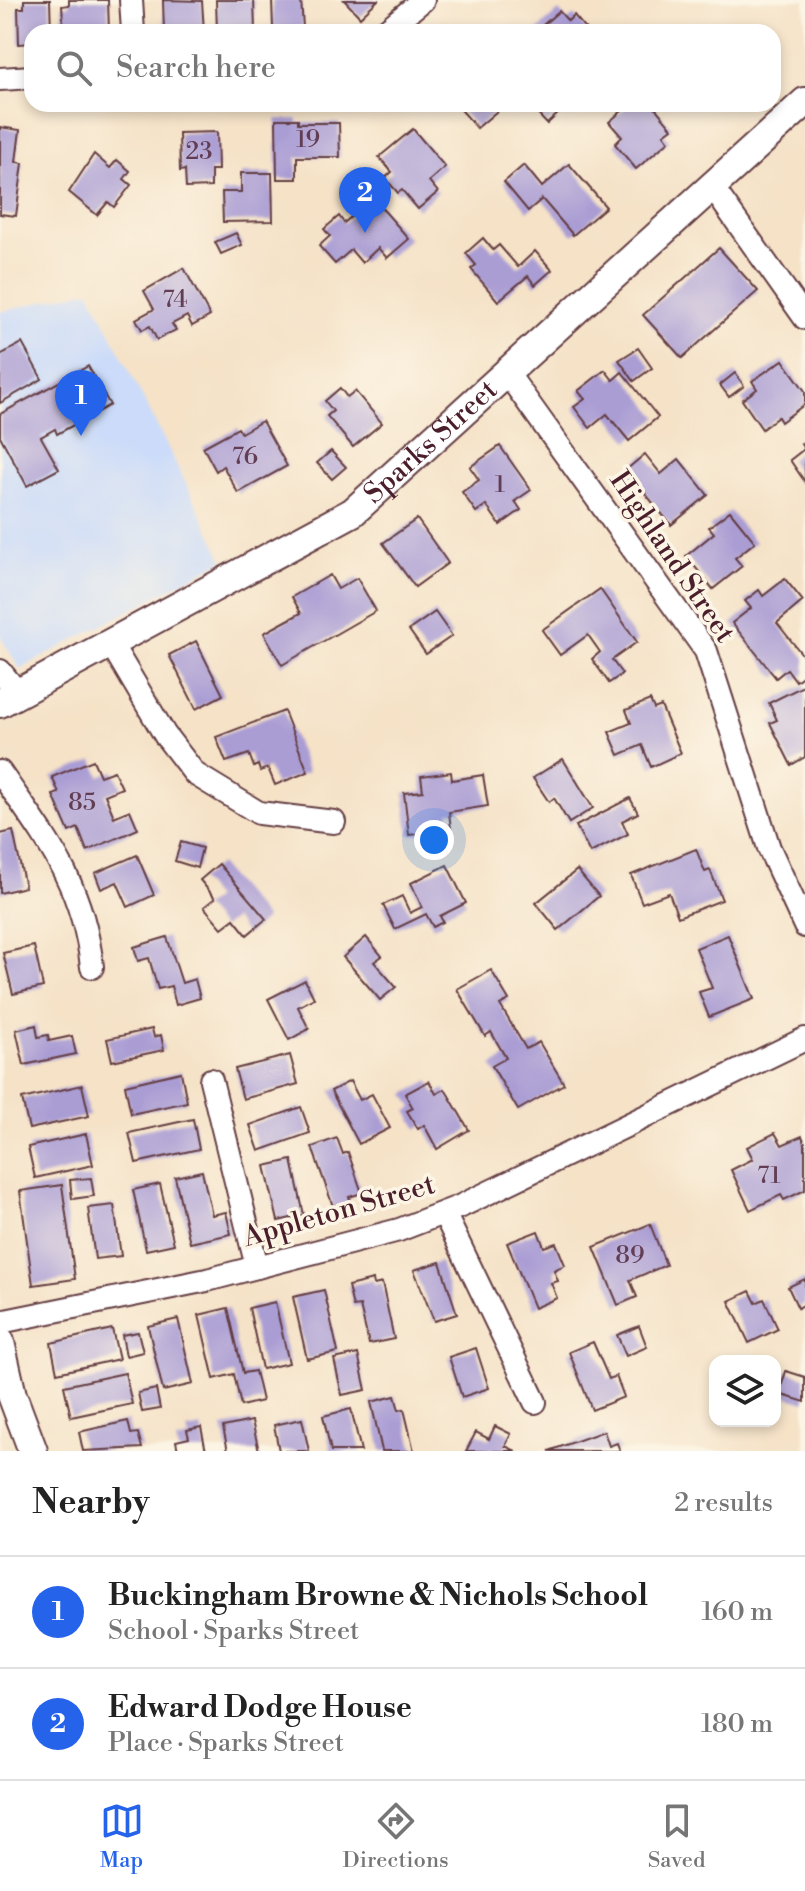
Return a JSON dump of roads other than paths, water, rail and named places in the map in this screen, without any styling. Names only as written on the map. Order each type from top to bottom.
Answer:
[{"type":"street","points":[[131,0],[132,24]]},
{"type":"street","points":[[394,24],[423,0]]},
{"type":"street","points":[[0,79],[24,78]]},
{"type":"street","name":"Sparks Street","points":[[6,689],[110,642],[353,512],[805,102]]},
{"type":"street","points":[[713,188],[805,318]]},
{"type":"street","name":"Highland Street","points":[[507,373],[706,651],[769,848],[805,926]]},
{"type":"street","points":[[110,642],[165,735],[195,774],[259,813],[334,822]]},
{"type":"street","points":[[0,772],[72,884],[88,931],[92,967]]},
{"type":"street","name":"Appleton Street","points":[[0,1322],[257,1267],[399,1230],[444,1213],[805,1039]]},
{"type":"street","points":[[211,1080],[257,1267]]},
{"type":"street","points":[[444,1213],[535,1402]]},
{"type":"street","points":[[0,1342],[10,1418],[33,1451]]},
{"type":"place","name":"Edward Dodge House","points":[[365,233]]},
{"type":"place","name":"Buckingham Browne & Nichols School","points":[[81,436]]}]
